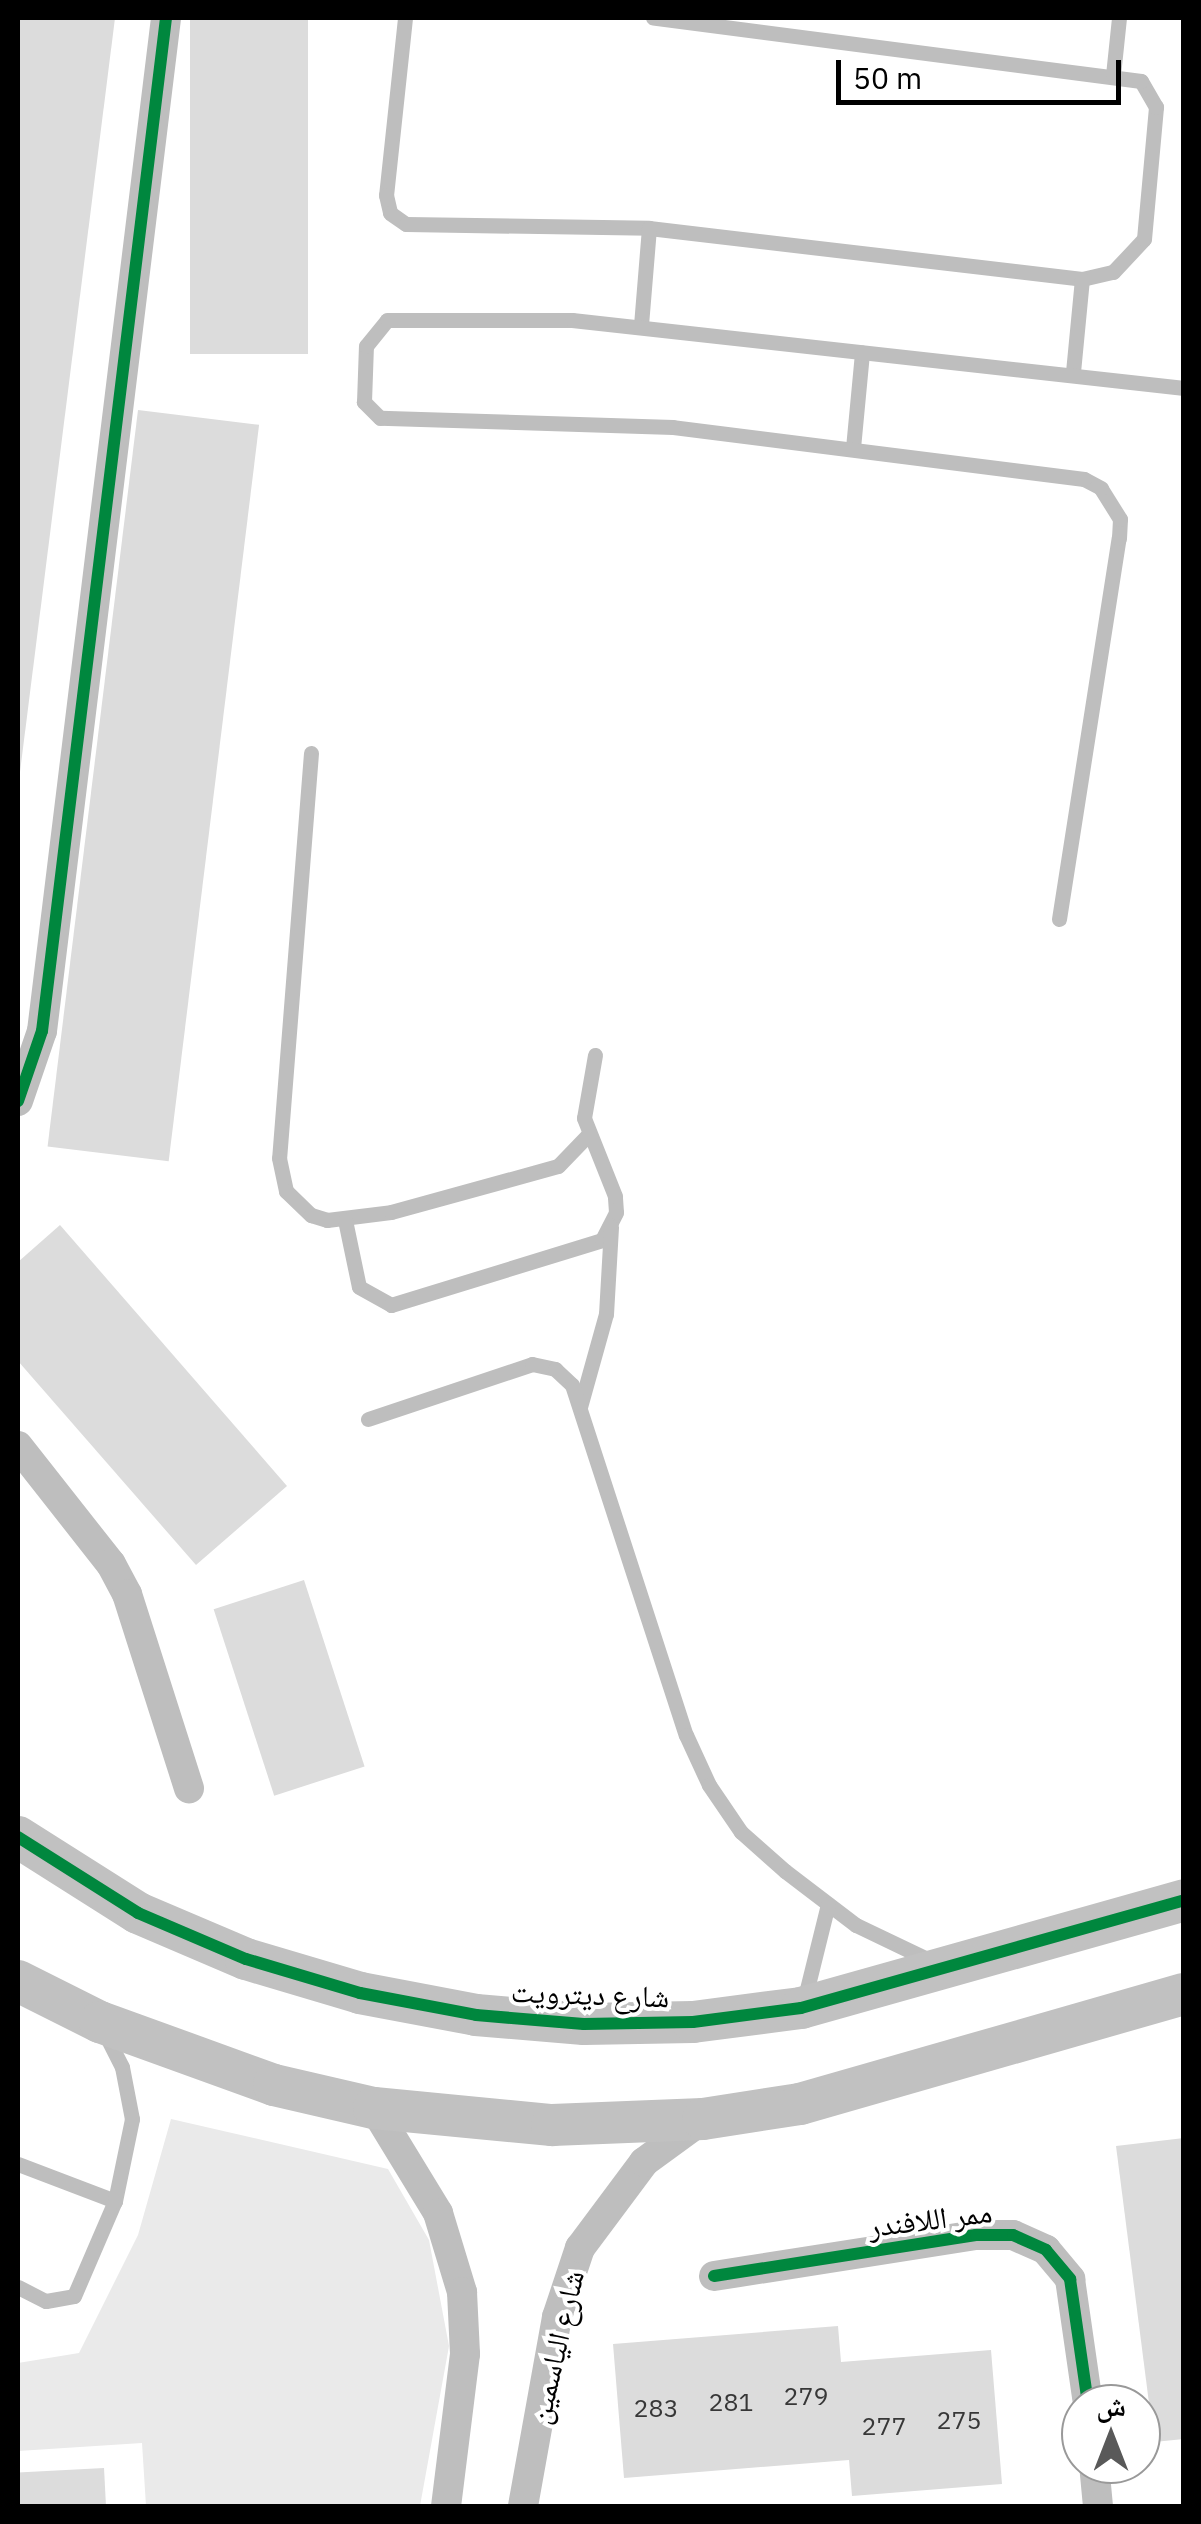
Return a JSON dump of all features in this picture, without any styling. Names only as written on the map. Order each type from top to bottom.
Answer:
[{"type":"street","points":[[18,1100],[42,1032],[166,18]]},
{"type":"street","points":[[18,1446],[101,1551],[127,1594],[189,1788]]},
{"type":"street","name":"شارع ديترويت","points":[[18,1837],[138,1912],[246,1960],[360,1993],[476,2014],[584,2024],[694,2022],[802,2008],[952,1969],[1184,1900]]},
{"type":"street","points":[[18,1980],[100,2022],[274,2085],[374,2108],[552,2126],[703,2119],[910,2077],[1184,1994]]},
{"type":"street","points":[[374,2108],[438,2213],[462,2292],[465,2354],[446,2506]]},
{"type":"street","name":"شارع الياسمين","points":[[523,2506],[556,2317],[580,2248],[644,2162],[703,2119]]},
{"type":"street","name":"ممر اللافندر","points":[[714,2276],[976,2234],[1013,2234],[1046,2250],[1070,2279],[1085,2384]]},
{"type":"lane","points":[[404,18],[386,195],[397,220],[649,228],[1082,279],[1127,262],[1147,225],[1154,96],[1141,81],[653,18]]},
{"type":"lane","points":[[1113,75],[1119,18]]},
{"type":"lane","points":[[641,324],[649,228]]},
{"type":"lane","points":[[1074,372],[1082,279]]},
{"type":"lane","points":[[1059,919],[1119,538],[1114,502],[1084,479],[673,427],[380,418],[364,402],[369,335],[387,320],[641,324],[862,352],[1074,372],[1184,388]]},
{"type":"lane","points":[[853,448],[862,352]]},
{"type":"lane","points":[[310,753],[280,1175],[286,1191],[310,1214],[344,1220],[543,1172],[572,1158],[587,1136]]},
{"type":"lane","points":[[580,1407],[606,1314],[616,1196],[587,1136],[586,1098],[595,1056]]},
{"type":"lane","points":[[344,1220],[359,1288],[391,1304],[588,1248],[611,1227]]},
{"type":"lane","points":[[368,1419],[532,1364],[555,1369],[572,1385],[686,1735],[709,1785],[741,1832],[828,1904],[886,1943],[952,1969]]},
{"type":"lane","points":[[802,2008],[828,1904]]},
{"type":"lane","points":[[18,2287],[46,2301],[74,2296],[86,2282],[115,2201],[132,2118],[122,2066],[100,2022]]},
{"type":"lane","points":[[18,2164],[115,2201]]},
{"type":"shaded area","points":[[171,2119],[388,2169],[429,2240],[449,2346],[420,2506],[146,2506],[142,2443],[18,2451],[18,2363],[79,2353],[138,2235]]},
{"type":"building","points":[[18,18],[115,18],[20,772],[18,772]]},
{"type":"building","points":[[190,18],[308,18],[308,354],[190,354]]},
{"type":"building","points":[[138,410],[259,425],[169,1161],[48,1146]]},
{"type":"building","points":[[60,1225],[287,1486],[196,1565],[18,1361],[18,1262]]},
{"type":"building","points":[[304,1580],[365,1766],[274,1796],[214,1609]]},
{"type":"building","points":[[1184,2138],[1184,2439],[1161,2441],[1161,2384],[1147,2384],[1116,2146]]},
{"type":"building","points":[[838,2326],[841,2362],[991,2350],[1002,2484],[852,2496],[849,2460],[624,2478],[613,2344]]},
{"type":"building","points":[[104,2468],[106,2506],[20,2506],[18,2473]]},
{"type":"cycle path","points":[[18,1101],[42,1031],[166,18]]},
{"type":"cycle path","points":[[18,1837],[138,1913],[246,1959],[360,1993],[476,2015],[584,2024],[693,2022],[801,2008],[1184,1900]]},
{"type":"cycle path","points":[[714,2276],[976,2235],[1013,2235],[1046,2250],[1070,2279],[1085,2384]]}]
